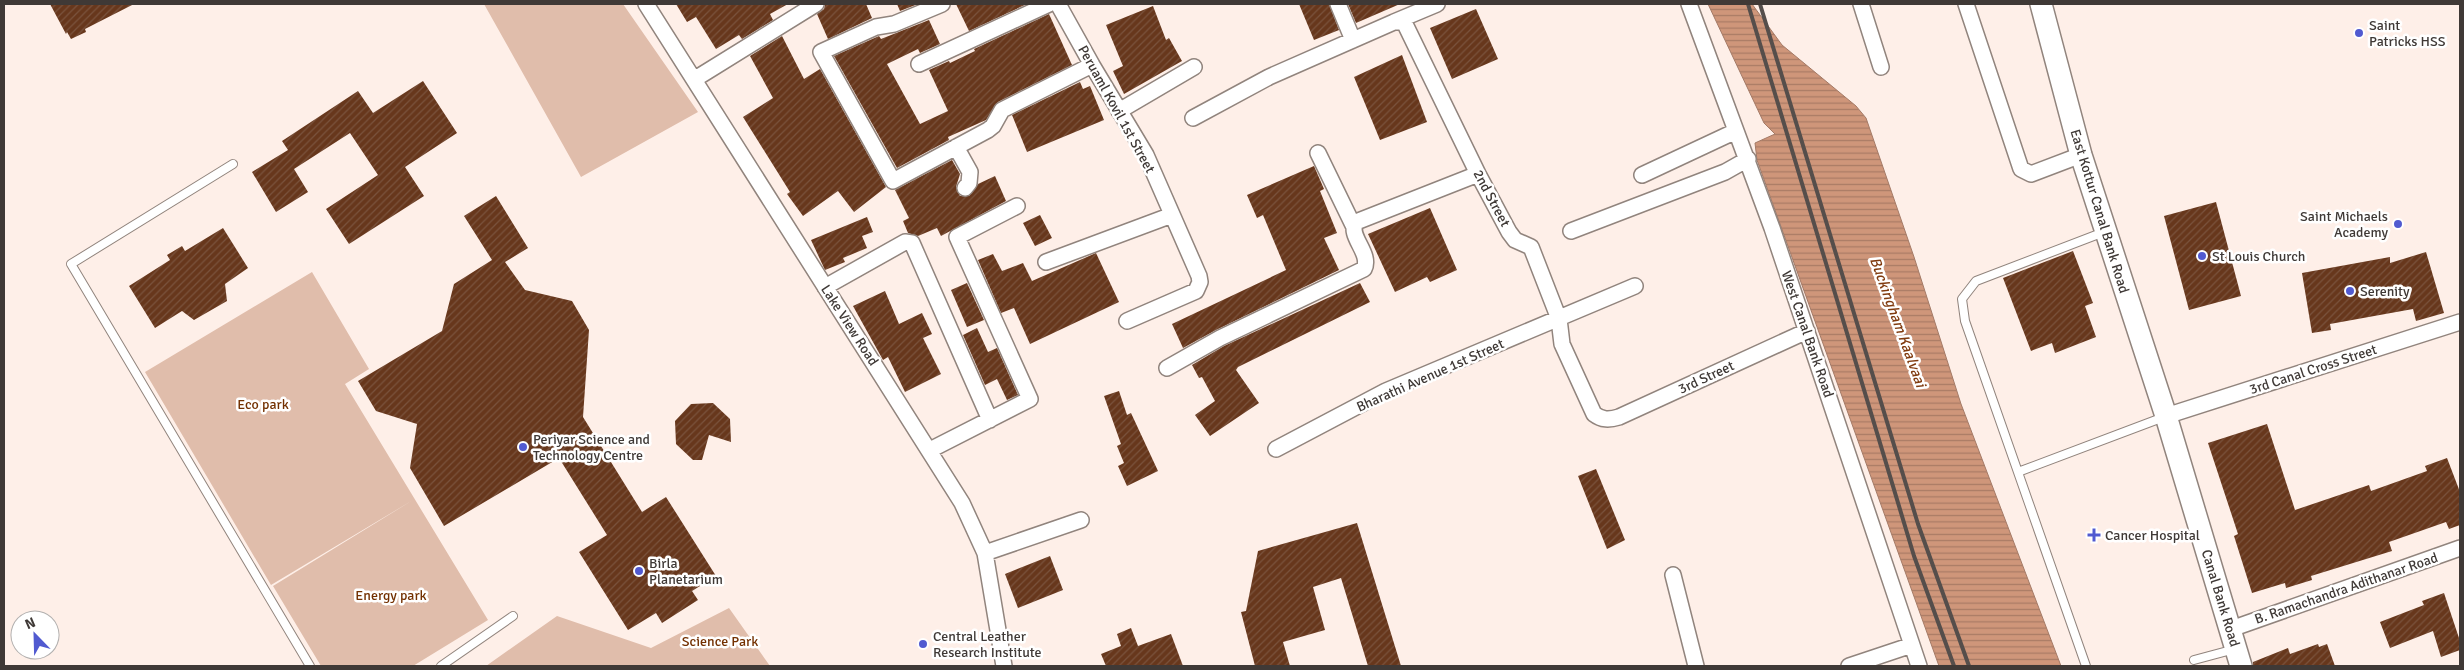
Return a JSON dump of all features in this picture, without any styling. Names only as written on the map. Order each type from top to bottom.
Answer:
[{"type":"street","name":"Lake View Road","points":[[646,4],[962,503],[985,553],[1004,666]]},
{"type":"street","points":[[694,79],[816,4]]},
{"type":"street","points":[[942,4],[894,24],[876,27],[824,49],[821,55],[892,180],[896,180],[993,126],[1002,110],[1092,66]]},
{"type":"street","points":[[920,64],[1049,4]]},
{"type":"street","name":"Peruaml Kovil 1st Street","points":[[1058,4],[1092,66],[1146,155],[1199,276],[1199,287],[1190,295],[1127,321]]},
{"type":"street","points":[[1338,4],[1353,40]]},
{"type":"street","points":[[1193,118],[1269,77],[1437,4]]},
{"type":"street","name":"West Canal Bank Road","points":[[1689,4],[1748,159],[1919,666]]},
{"type":"street","points":[[1861,4],[1882,66]]},
{"type":"street","points":[[1966,4],[2021,169],[2031,174],[2081,155]]},
{"type":"street","name":"East Kottur Canal Bank Road","points":[[2041,4],[2081,155],[2166,416]]},
{"type":"street","name":"2nd Street","points":[[1399,22],[1509,232],[1515,240],[1531,247],[1559,319],[1562,344],[1594,414],[1605,420]]},
{"type":"street","points":[[1119,111],[1194,67]]},
{"type":"street","points":[[1642,175],[1736,131]]},
{"type":"street","points":[[956,147],[970,172],[969,183],[964,188]]},
{"type":"street","points":[[1167,368],[1220,338],[1364,268],[1366,259],[1354,227],[1318,153]]},
{"type":"street","points":[[1572,232],[1725,172],[1748,159]]},
{"type":"street","points":[[1354,227],[1361,220],[1478,174]]},
{"type":"street","points":[[930,450],[1028,402],[1030,396],[957,237],[1017,206]]},
{"type":"street","points":[[1046,262],[1172,215]]},
{"type":"street","points":[[825,287],[905,242],[912,243],[990,420]]},
{"type":"street","name":"Bharathi Avenue 1st Street","points":[[1276,449],[1386,391],[1635,286]]},
{"type":"street","name":"3rd Canal Cross Street","points":[[2166,416],[2460,322]]},
{"type":"street","name":"3rd Street","points":[[1605,420],[1619,417],[1807,331]]},
{"type":"street","name":"Canal Bank Road","points":[[2166,416],[2236,648]]},
{"type":"street","points":[[985,553],[1081,520]]},
{"type":"street","name":"B. Ramachandra Adithanar Road","points":[[2236,648],[2460,548]]},
{"type":"street","points":[[1673,575],[1696,666]]},
{"type":"street","points":[[1849,666],[1912,645]]},
{"type":"lane","points":[[233,164],[71,264],[310,666]]},
{"type":"lane","points":[[2086,666],[1964,321],[1962,299],[1976,281],[2106,231]]},
{"type":"lane","points":[[2018,472],[2166,416]]},
{"type":"lane","points":[[441,666],[513,616]]},
{"type":"lane","points":[[2194,660],[2236,648]]},
{"type":"green space","points":[[484,4],[623,4],[698,112],[581,177]]},
{"type":"green space","name":"Eco park","points":[[312,272],[369,369],[345,384],[488,620],[413,666],[321,666],[273,586],[413,500],[271,585],[145,372]]},
{"type":"green space","name":"Science Park","points":[[729,608],[770,666],[486,666],[557,616],[651,648]]},
{"type":"water","name":"Buckingham Kaalvaai","points":[[1708,4],[1752,4],[1782,45],[1856,106],[1866,118],[1914,257],[1961,404],[2061,666],[1939,666],[1757,160],[1755,143],[1775,134],[1764,123]]},
{"type":"building","points":[[50,4],[134,4],[85,29],[86,32],[71,39],[67,32],[66,34]]},
{"type":"building","points":[[676,4],[788,4],[770,14],[773,20],[742,39],[739,35],[716,49],[696,17],[687,22]]},
{"type":"building","points":[[825,4],[866,4],[872,18],[828,39],[817,14],[824,9]]},
{"type":"building","points":[[897,4],[918,4],[900,11]]},
{"type":"building","points":[[956,4],[1027,4],[969,31]]},
{"type":"building","points":[[1299,4],[1329,4],[1339,30],[1314,40]]},
{"type":"building","points":[[1348,4],[1400,4],[1356,23]]},
{"type":"building","points":[[1153,6],[1166,40],[1169,38],[1182,61],[1124,94],[1113,71],[1123,66],[1106,25]]},
{"type":"building","points":[[1476,9],[1498,59],[1452,79],[1430,28]]},
{"type":"building","points":[[1049,14],[1072,65],[998,102],[986,120],[948,137],[949,140],[897,168],[834,56],[879,36],[881,39],[929,20],[940,44],[920,53],[918,49],[887,64],[920,124],[948,111],[929,70],[949,61],[950,63],[975,51],[974,49]]},
{"type":"building","points":[[782,36],[804,79],[820,69],[886,187],[854,212],[838,191],[803,216],[787,194],[790,192],[743,117],[773,98],[750,56]]},
{"type":"building","points":[[1402,55],[1427,122],[1380,140],[1354,77]]},
{"type":"building","points":[[423,81],[457,133],[405,167],[424,196],[349,244],[326,209],[378,175],[350,133],[294,169],[308,192],[276,212],[252,172],[288,150],[282,141],[358,91],[373,113]]},
{"type":"building","points":[[1080,82],[1083,89],[1090,86],[1104,120],[1027,152],[1012,115]]},
{"type":"building","points":[[952,160],[960,174],[956,187],[960,196],[969,196],[978,184],[995,176],[1006,201],[941,236],[937,228],[918,236],[908,233],[903,221],[909,218],[895,190]]},
{"type":"building","points":[[1314,166],[1324,189],[1320,191],[1337,233],[1324,238],[1339,270],[1183,348],[1172,324],[1286,270],[1263,215],[1257,218],[1247,195]]},
{"type":"building","points":[[496,196],[528,248],[505,262],[525,290],[572,301],[589,330],[583,417],[642,512],[666,497],[716,576],[692,591],[698,600],[662,623],[656,613],[628,630],[579,552],[607,535],[559,458],[444,526],[410,468],[417,424],[376,411],[358,381],[442,331],[454,284],[492,260],[464,216]]},
{"type":"building","name":"St Louis Church","points":[[2216,202],[2241,296],[2189,310],[2164,216]]},
{"type":"building","points":[[1430,208],[1457,270],[1430,282],[1427,277],[1395,292],[1368,234]]},
{"type":"building","points":[[1040,215],[1052,238],[1035,246],[1023,223]]},
{"type":"building","points":[[867,217],[873,232],[862,236],[867,248],[843,258],[845,262],[825,270],[811,240]]},
{"type":"building","points":[[223,228],[248,268],[225,284],[227,301],[194,320],[182,311],[155,328],[129,286],[170,260],[167,255],[182,246],[185,251]]},
{"type":"building","points":[[2073,251],[2093,303],[2085,306],[2096,337],[2055,353],[2052,343],[2031,351],[2003,278]]},
{"type":"building","name":"Serenity","points":[[2426,252],[2444,313],[2416,321],[2413,309],[2330,324],[2331,330],[2312,333],[2302,273],[2390,257],[2390,263]]},
{"type":"building","points":[[1096,253],[1119,302],[1030,344],[1014,308],[1001,313],[978,260],[993,254],[1002,271],[1023,263],[1032,281]]},
{"type":"building","points":[[967,283],[984,320],[967,327],[951,290]]},
{"type":"building","points":[[1360,283],[1370,302],[1238,367],[1236,370],[1259,403],[1210,436],[1195,415],[1215,401],[1202,377],[1199,378],[1192,365],[1224,346]]},
{"type":"building","points":[[885,291],[899,324],[922,313],[932,334],[923,338],[941,374],[905,392],[888,357],[883,360],[853,306]]},
{"type":"building","points":[[977,328],[988,352],[997,348],[1018,395],[1007,400],[997,379],[985,385],[963,335]]},
{"type":"building","points":[[1119,391],[1127,415],[1131,413],[1158,471],[1127,486],[1118,466],[1124,463],[1117,446],[1121,444],[1104,396]]},
{"type":"building","points":[[713,403],[730,419],[731,442],[709,435],[702,460],[693,460],[676,444],[675,421],[691,404]]},
{"type":"building","points":[[2267,424],[2295,510],[2369,485],[2371,491],[2427,471],[2425,466],[2447,458],[2460,492],[2460,525],[2449,529],[2446,522],[2389,542],[2392,551],[2311,576],[2312,580],[2286,588],[2285,583],[2252,593],[2234,536],[2238,534],[2208,443]]},
{"type":"building","points":[[1596,469],[1625,540],[1607,549],[1578,476]]},
{"type":"building","points":[[1357,523],[1401,666],[1368,666],[1341,578],[1313,587],[1325,630],[1283,642],[1290,666],[1255,666],[1241,612],[1246,611],[1258,551]]},
{"type":"building","points":[[1050,556],[1063,590],[1018,608],[1005,574]]},
{"type":"building","points":[[2444,593],[2460,641],[2460,650],[2441,657],[2433,631],[2390,648],[2380,622],[2424,605],[2422,601]]},
{"type":"building","points":[[1131,628],[1138,646],[1171,634],[1183,666],[1106,666],[1101,654],[1121,646],[1117,634]]},
{"type":"building","points":[[2318,644],[2319,647],[2327,644],[2335,666],[2253,666],[2253,662],[2288,648],[2290,654]]},
{"type":"railway","points":[[1748,4],[1914,556],[1954,666]]},
{"type":"railway","points":[[1760,4],[1918,524],[1969,666]]},
{"type":"place","name":"Saint Patricks HSS","points":[[2359,33]]},
{"type":"place","name":"Saint Michaels Academy","points":[[2398,224]]},
{"type":"place","name":"St Louis Church","points":[[2202,256]]},
{"type":"place","name":"Serenity","points":[[2350,291]]},
{"type":"place","name":"Periyar Science and Technology Centre","points":[[523,447]]},
{"type":"place","name":"Cancer Hospital","points":[[2094,535]]},
{"type":"place","name":"Birla Planetarium","points":[[639,571]]},
{"type":"place","name":"Central Leather Research Institute","points":[[923,644]]},
{"type":"park label","name":"Energy park","points":[[391,595]]}]
